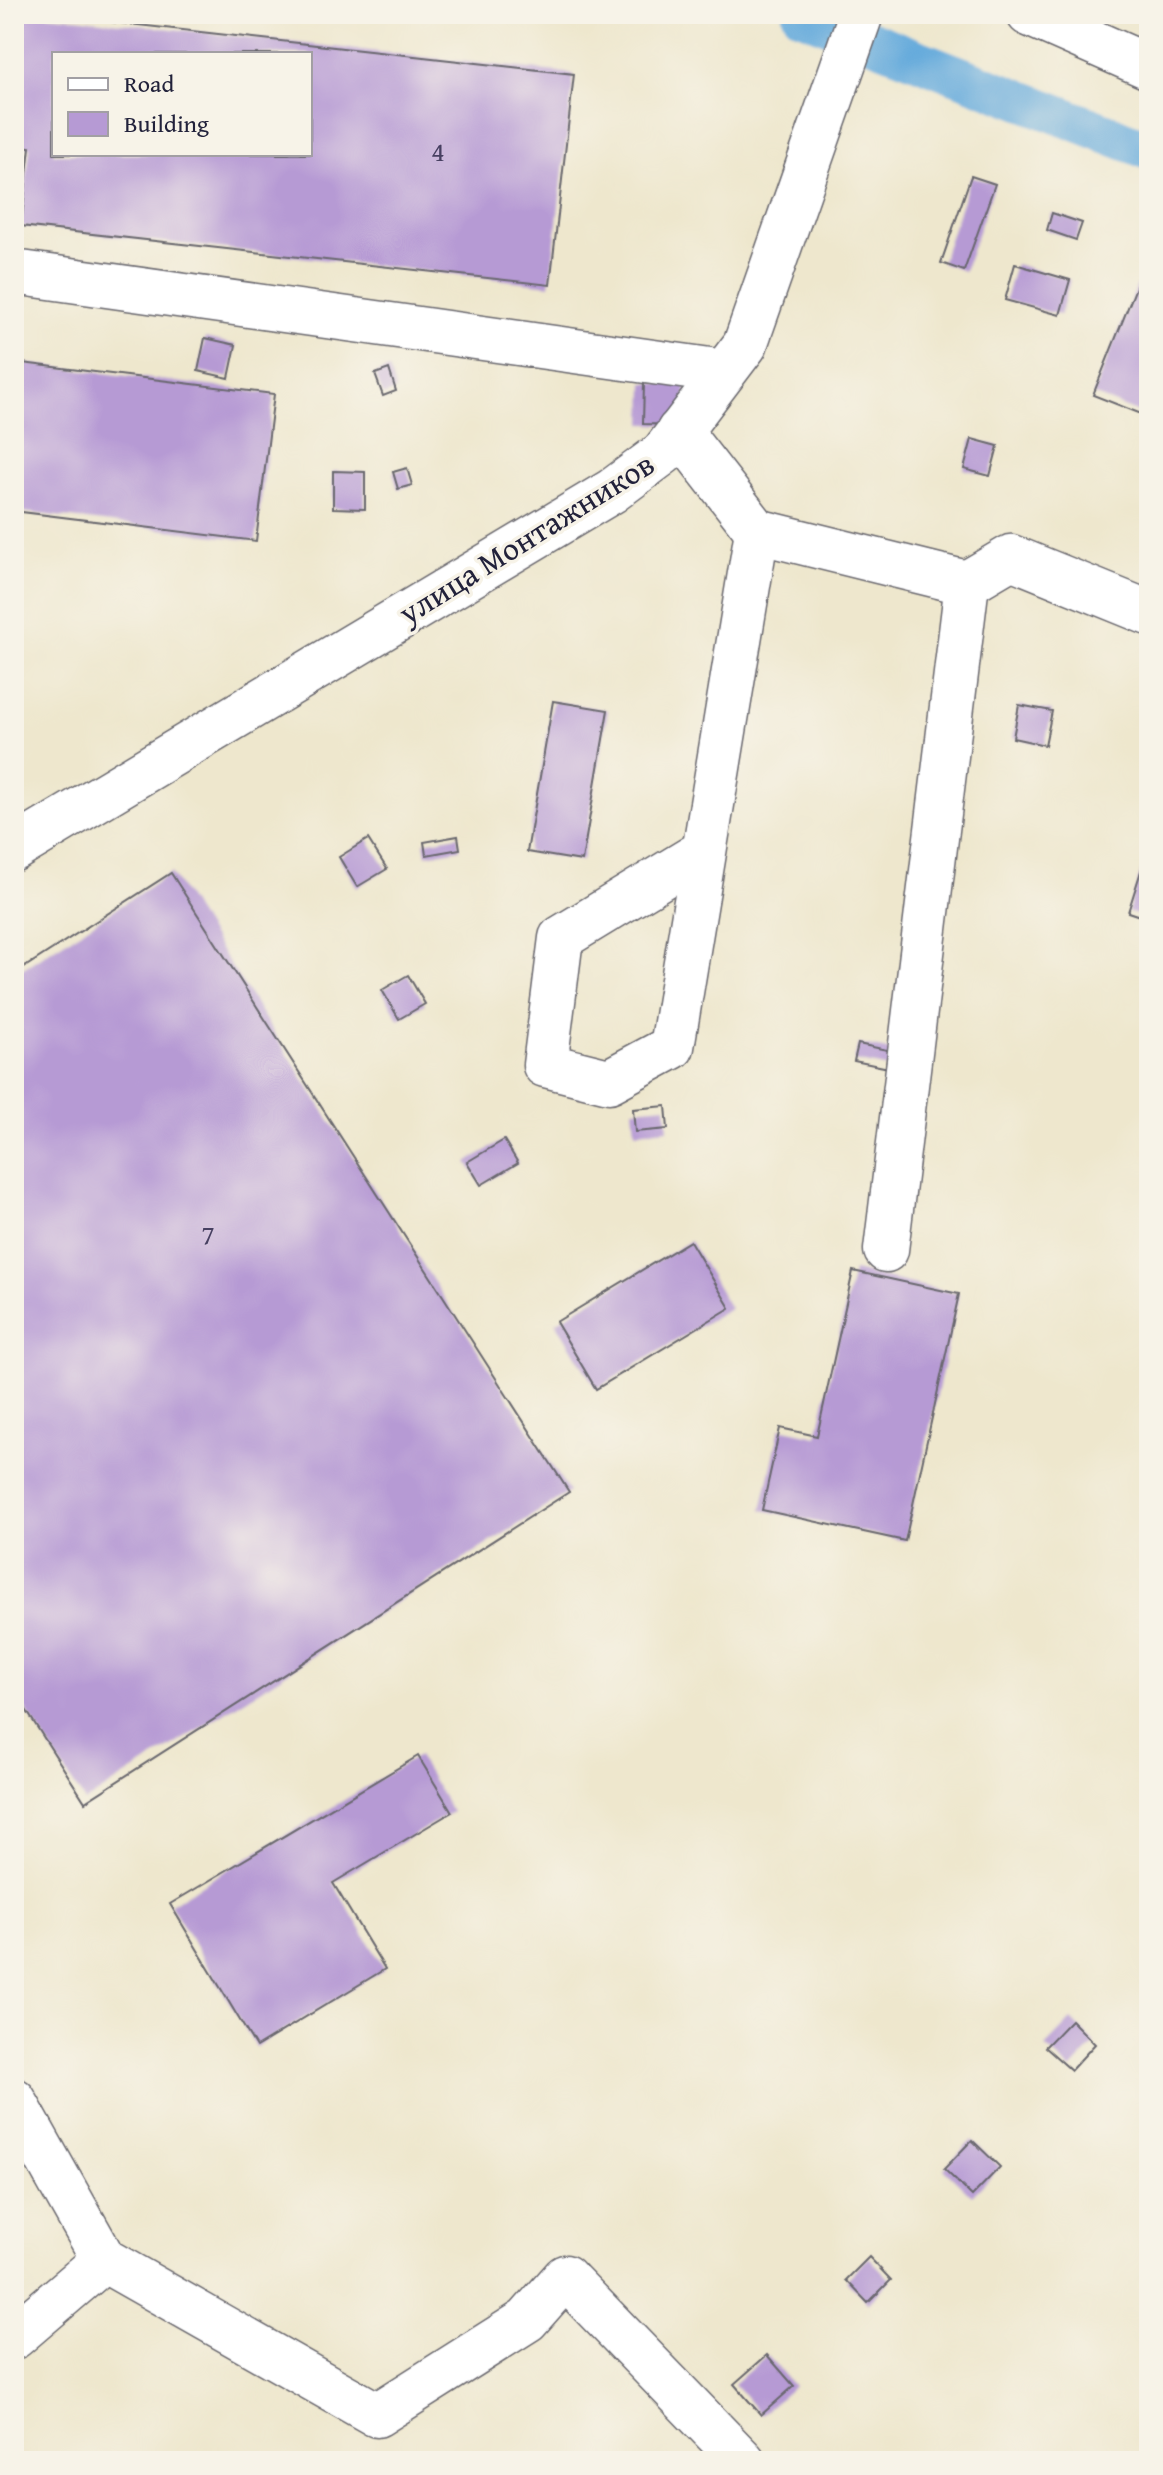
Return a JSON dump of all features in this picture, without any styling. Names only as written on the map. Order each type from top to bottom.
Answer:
[{"type":"street","name":"улица Монтажников","points":[[14,849],[612,491],[663,453],[745,345],[861,14]]},
{"type":"street","points":[[1029,14],[1149,67]]},
{"type":"street","points":[[14,272],[724,372]]},
{"type":"street","points":[[679,431],[757,531],[967,583],[1011,557],[1149,613]]},
{"type":"street","points":[[704,851],[561,938],[545,1065],[609,1081],[672,1047],[757,531]]},
{"type":"street","points":[[886,1250],[967,583]]},
{"type":"street","points":[[14,2100],[104,2260],[377,2415],[527,2320],[565,2277],[743,2461]]},
{"type":"street","points":[[14,2337],[104,2260]]},
{"type":"building","points":[[14,14],[40,14],[574,74],[550,285],[21,226],[30,147],[14,145]]},
{"type":"building","points":[[971,176],[995,184],[964,271],[941,263]]},
{"type":"building","points":[[1052,213],[1082,223],[1076,240],[1047,230]]},
{"type":"building","points":[[1015,264],[1070,280],[1060,315],[1005,300]]},
{"type":"building","points":[[1143,270],[1149,273],[1149,417],[1093,395]]},
{"type":"building","points":[[205,338],[236,345],[229,378],[198,371]]},
{"type":"building","points":[[14,362],[274,394],[256,541],[14,511]]},
{"type":"building","points":[[389,369],[396,391],[383,396],[375,374]]},
{"type":"building","points":[[644,383],[686,384],[685,425],[643,424]]},
{"type":"building","points":[[972,439],[998,446],[990,476],[964,469]]},
{"type":"building","points":[[407,468],[412,485],[398,489],[393,472]]},
{"type":"building","points":[[333,471],[365,472],[365,509],[333,508]]},
{"type":"building","points":[[553,701],[608,710],[582,861],[527,852]]},
{"type":"building","points":[[1019,705],[1052,711],[1045,745],[1013,738]]},
{"type":"building","points":[[458,836],[460,849],[426,855],[424,842]]},
{"type":"building","points":[[368,839],[387,869],[357,887],[339,857]]},
{"type":"building","points":[[1149,849],[1149,919],[1128,912]]},
{"type":"building","points":[[171,873],[569,1492],[85,1802],[14,1691],[14,974]]},
{"type":"building","points":[[408,975],[425,1004],[399,1019],[382,990]]},
{"type":"building","points":[[858,1044],[892,1051],[889,1068],[854,1061]]},
{"type":"building","points":[[666,1106],[668,1129],[635,1132],[633,1109]]},
{"type":"building","points":[[504,1140],[518,1163],[481,1185],[467,1162]]},
{"type":"building","points":[[690,1241],[730,1308],[596,1389],[556,1322]]},
{"type":"building","points":[[853,1271],[959,1294],[905,1541],[762,1510],[780,1428],[817,1436]]},
{"type":"building","points":[[418,1756],[452,1812],[333,1883],[385,1969],[256,2047],[170,1904]]},
{"type":"building","points":[[1071,2020],[1095,2044],[1071,2070],[1045,2047]]},
{"type":"building","points":[[972,2140],[1000,2167],[972,2196],[944,2169]]},
{"type":"building","points":[[869,2257],[891,2280],[868,2303],[846,2280]]},
{"type":"building","points":[[767,2355],[794,2386],[761,2415],[734,2384]]},
{"type":"waterway","points":[[802,14],[1149,150]]}]
